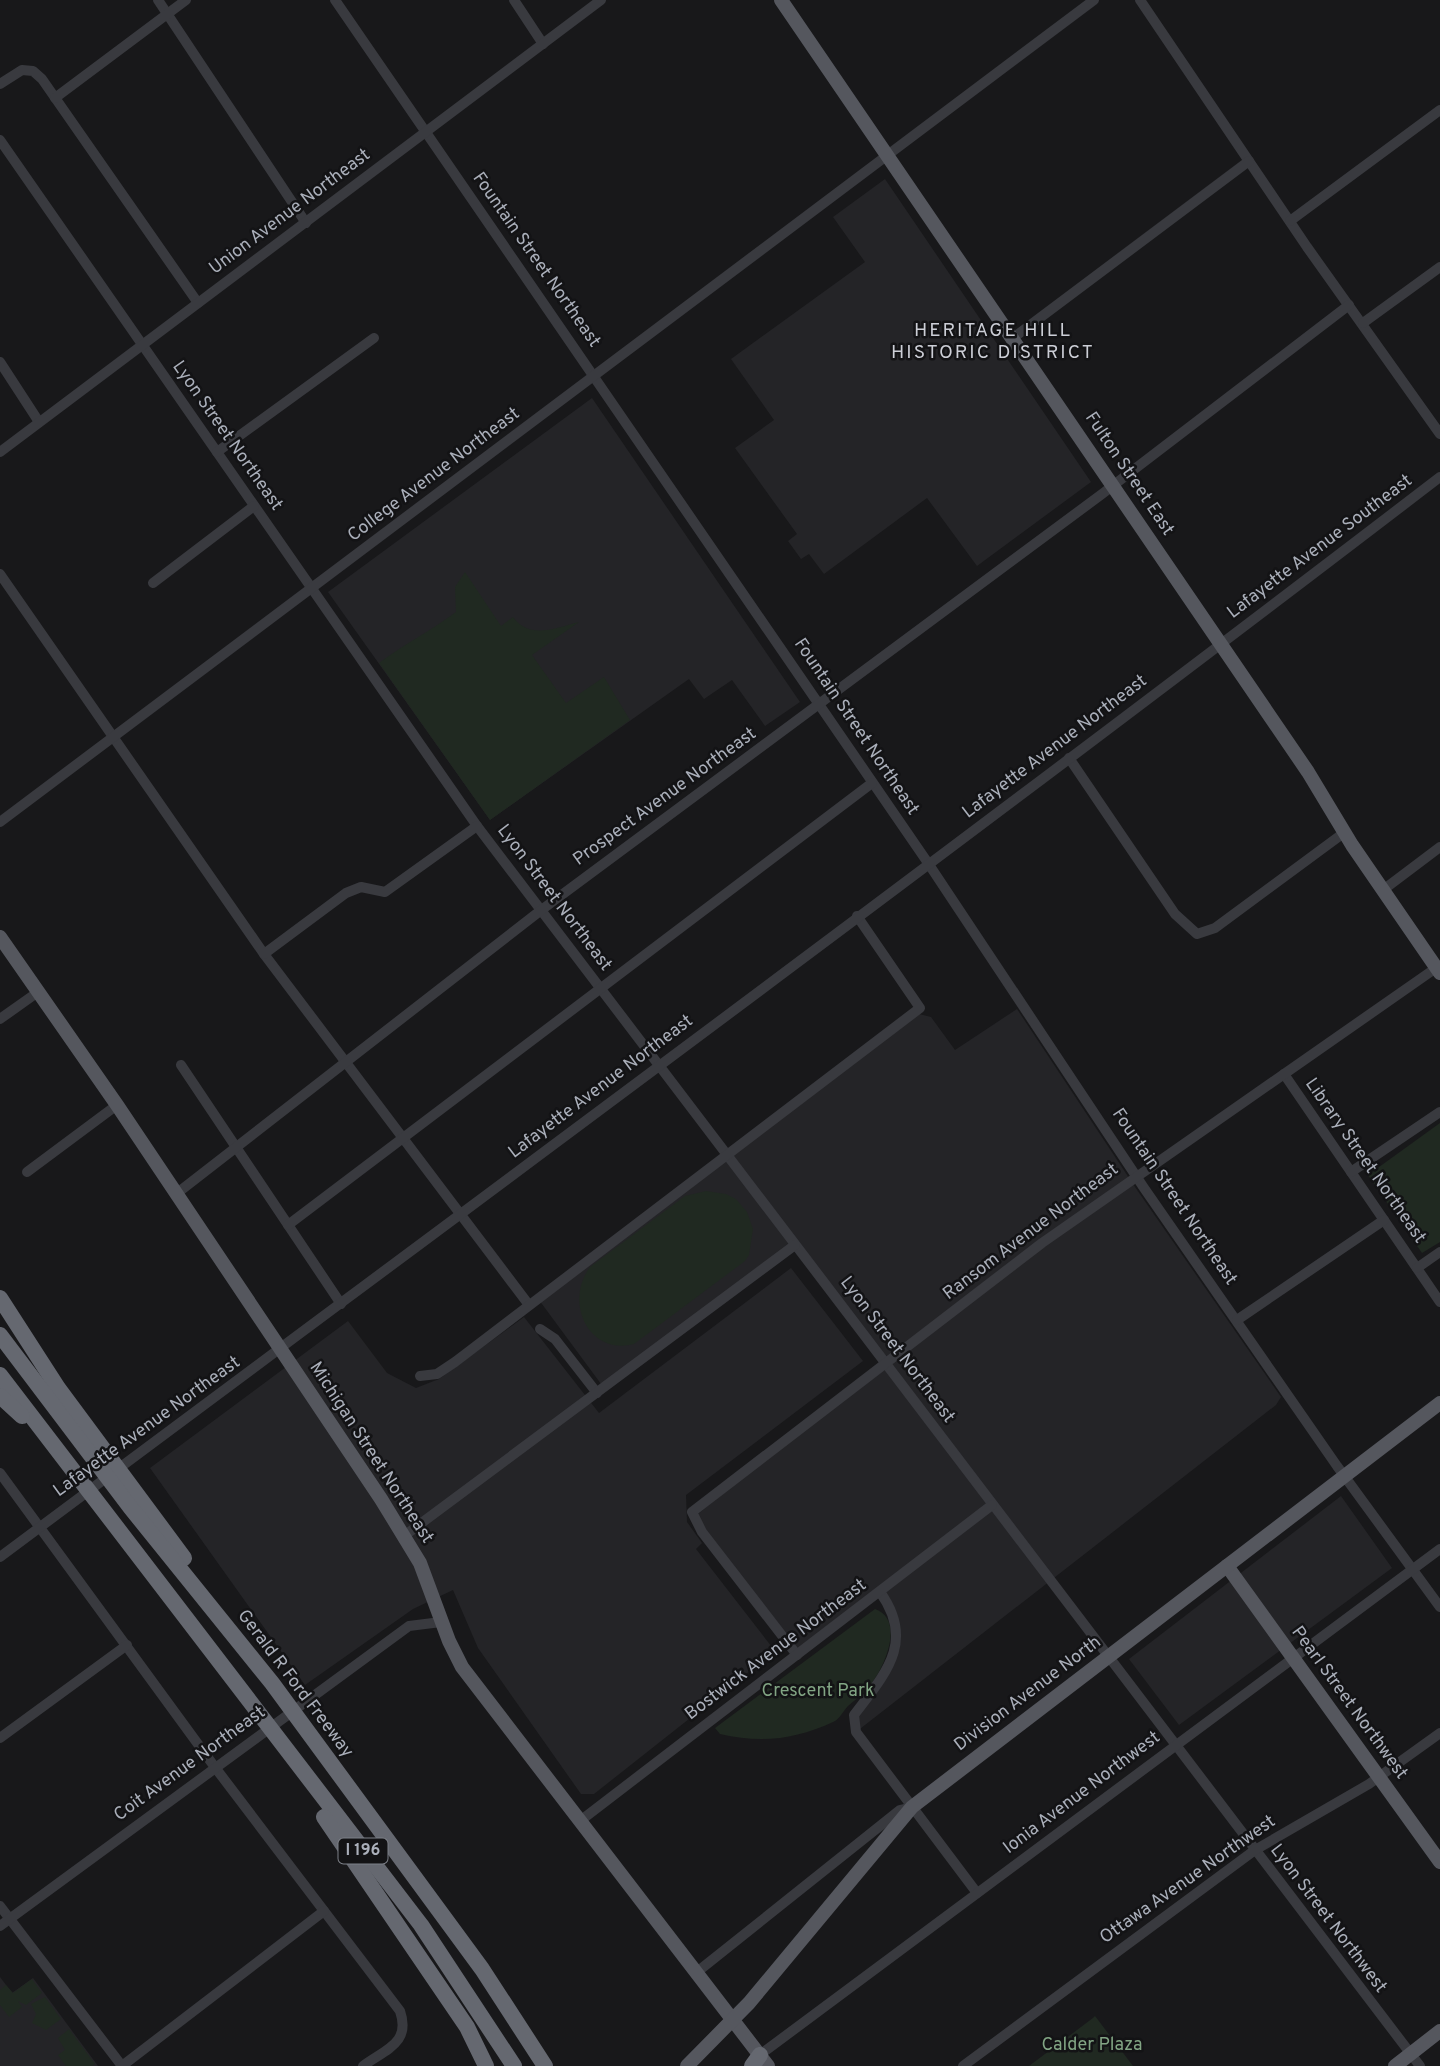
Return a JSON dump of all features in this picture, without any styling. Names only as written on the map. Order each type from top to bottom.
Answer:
[{"type":"highway","points":[[0,1298],[96,1451]]},
{"type":"highway","points":[[0,1335],[96,1451]]},
{"type":"highway","name":"I 196","points":[[0,1375],[421,1925],[514,2066]]},
{"type":"highway","points":[[0,1396],[52,1444]]},
{"type":"highway","name":"Gerald R Ford Freeway","points":[[96,1451],[272,1683],[482,1969],[545,2066]]},
{"type":"highway","points":[[203,1643],[412,1942],[467,2026],[486,2066]]},
{"type":"main road","name":"Fulton Street East","points":[[781,0],[1222,644],[1438,970]]},
{"type":"main road","name":"Michigan Street Northeast","points":[[0,937],[117,1105],[404,1536],[420,1563],[455,1655],[479,1691],[708,1986],[757,2058]]},
{"type":"main road","name":"Division Avenue North","points":[[687,2066],[749,2003],[912,1807],[1440,1403]]},
{"type":"main road","name":"Pearl Street Northwest","points":[[1227,1566],[1440,1862]]},
{"type":"main road","points":[[1395,2066],[1440,2031]]},
{"type":"street","points":[[158,0],[306,223]]},
{"type":"street","points":[[55,97],[186,0]]},
{"type":"street","name":"Fountain Street Northeast","points":[[335,0],[928,863],[1137,1176],[1345,1476],[1440,1607]]},
{"type":"street","points":[[514,0],[543,44]]},
{"type":"street","name":"Union Avenue Northeast","points":[[0,452],[601,0]]},
{"type":"street","name":"College Avenue Northeast","points":[[0,822],[1094,0]]},
{"type":"street","points":[[1140,0],[1440,435]]},
{"type":"street","points":[[0,84],[22,70],[33,71],[42,79],[198,303]]},
{"type":"street","points":[[1290,221],[1440,110]]},
{"type":"street","name":"Lyon Street Northeast","points":[[0,140],[477,826],[1108,1658]]},
{"type":"street","points":[[1013,338],[1249,161]]},
{"type":"street","points":[[1363,323],[1440,267]]},
{"type":"street","name":"Prospect Avenue Northeast","points":[[176,1194],[540,911],[1113,485],[1349,305]]},
{"type":"street","points":[[217,452],[374,338]]},
{"type":"street","points":[[0,362],[39,422]]},
{"type":"street","name":"Lafayette Avenue Southeast","points":[[1222,644],[1440,477]]},
{"type":"street","points":[[153,583],[254,506]]},
{"type":"street","points":[[0,574],[264,954],[529,1305]]},
{"type":"street","name":"Lafayette Avenue Northeast","points":[[0,1556],[281,1351],[658,1065],[1222,644]]},
{"type":"street","points":[[1069,758],[1175,914],[1188,928],[1205,933],[1345,832]]},
{"type":"street","points":[[288,1225],[602,990],[872,783]]},
{"type":"street","points":[[264,954],[346,893],[361,887],[386,892],[477,826]]},
{"type":"street","points":[[1383,890],[1440,847]]},
{"type":"street","points":[[421,1376],[437,1374],[920,1008],[857,916]]},
{"type":"street","name":"Ransom Avenue Northeast","points":[[797,1655],[691,1513],[1042,1243],[1438,970]]},
{"type":"street","points":[[0,1019],[38,992]]},
{"type":"street","points":[[181,1065],[341,1304]]},
{"type":"street","name":"Library Street Northeast","points":[[1284,1074],[1440,1302]]},
{"type":"street","points":[[27,1172],[117,1105]]},
{"type":"street","points":[[1352,1172],[1440,1112]]},
{"type":"street","points":[[1237,1320],[1384,1220]]},
{"type":"street","points":[[404,1536],[795,1245]]},
{"type":"street","points":[[1417,1268],[1440,1252]]},
{"type":"street","points":[[540,1329],[555,1339],[597,1393]]},
{"type":"street","points":[[0,1473],[214,1766],[400,2011],[405,2029],[401,2037],[363,2066]]},
{"type":"street","name":"Bostwick Avenue Northeast","points":[[580,1821],[992,1505]]},
{"type":"street","name":"Ionia Avenue Northwest","points":[[746,2066],[1440,1549]]},
{"type":"street","points":[[880,1592],[892,1608],[896,1620],[894,1650],[887,1672],[854,1715],[853,1724],[856,1732],[977,1894]]},
{"type":"street","name":"Coit Avenue Northeast","points":[[5,1922],[214,1766],[409,1626],[441,1622]]},
{"type":"street","points":[[0,1738],[127,1645]]},
{"type":"street","name":"Lyon Street Northwest","points":[[1108,1658],[1420,2066]]},
{"type":"street","name":"Ottawa Avenue Northwest","points":[[962,2066],[1255,1850],[1379,1778],[1440,1733]]},
{"type":"street","points":[[697,1972],[900,1810],[912,1807]]},
{"type":"street","points":[[0,1906],[5,1922],[122,2066],[324,1911]]},
{"type":"shaded area","points":[[885,179],[1091,482],[977,566],[927,498],[824,574],[809,554],[801,559],[788,541],[797,534],[735,448],[774,420],[731,359],[865,262],[833,217]]},
{"type":"shaded area","points":[[592,398],[800,702],[765,726],[732,680],[704,699],[689,679],[490,820],[328,592]]},
{"type":"shaded area","points":[[1017,1009],[1135,1187],[1281,1397],[1276,1405],[856,1732],[853,1724],[887,1672],[897,1631],[881,1592],[797,1655],[693,1518],[885,1363],[795,1246],[604,1388],[539,1300],[919,1014],[931,1017],[955,1050]]},
{"type":"shaded area","points":[[791,1268],[863,1361],[686,1495],[687,1522],[702,1543],[696,1549],[775,1651],[594,1794],[581,1794],[478,1648],[453,1590],[413,1609],[305,1685],[150,1468],[348,1321],[387,1373],[416,1388],[439,1379],[524,1317],[599,1413]]},
{"type":"shaded area","points":[[1341,1496],[1392,1568],[1179,1725],[1129,1659]]},
{"type":"shaded area","points":[[0,1977],[12,1993],[33,1978],[98,2066],[0,2066]]},
{"type":"green space","points":[[465,572],[501,626],[513,617],[520,624],[535,630],[579,622],[532,655],[566,703],[604,677],[630,720],[490,820],[379,663],[456,612],[455,587]]},
{"type":"green space","points":[[1440,1123],[1440,1242],[1422,1253],[1368,1175]]},
{"type":"green space","points":[[706,1191],[726,1194],[736,1199],[747,1212],[753,1229],[749,1255],[745,1261],[634,1344],[618,1346],[604,1342],[593,1334],[580,1310],[579,1295],[590,1267],[685,1196]]},
{"type":"green space","name":"Crescent Park","points":[[875,1609],[885,1615],[890,1625],[891,1636],[884,1661],[865,1692],[835,1721],[792,1736],[764,1739],[720,1734],[715,1728]]},
{"type":"green space","points":[[32,1979],[42,1993],[26,2005],[18,2001],[22,2007],[9,2017],[0,2005],[0,1990],[6,1985],[13,1993]]},
{"type":"green space","points":[[45,1997],[61,2019],[46,2030],[32,2023],[36,2014],[31,2004]]},
{"type":"green space","name":"Calder Plaza","points":[[1095,2016],[1133,2066],[1029,2066],[1093,2018]]},
{"type":"green space","points":[[69,2029],[95,2064],[66,2066],[58,2055],[65,2050],[58,2038]]},
{"type":"district","name":"HERITAGE HILL HISTORIC DISTRICT","points":[[993,342]]}]
